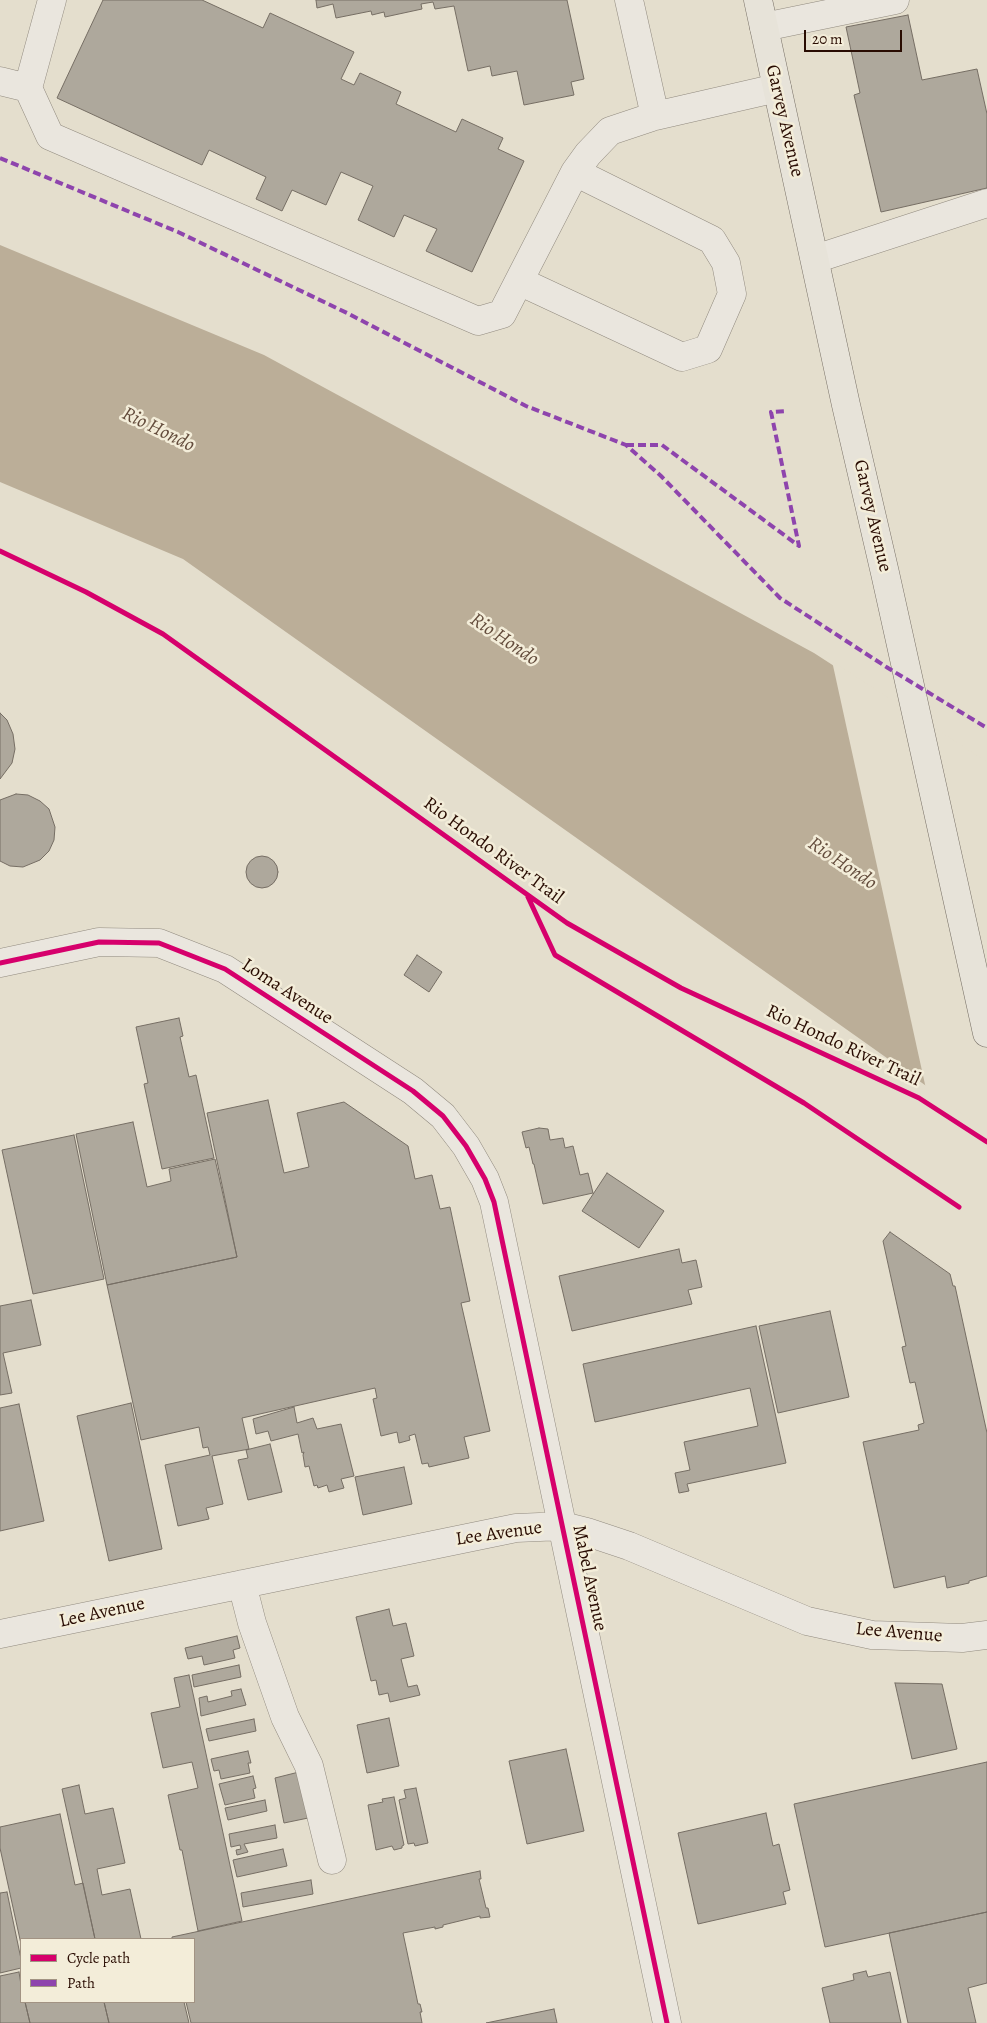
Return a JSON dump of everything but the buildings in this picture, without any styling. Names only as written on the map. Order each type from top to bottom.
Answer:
[{"type":"main road","name":"Garvey Avenue","points":[[758,0],[846,405],[987,1033]]},
{"type":"street","points":[[52,0],[28,88],[50,136],[478,320],[502,314],[575,172],[588,154],[610,131],[655,116],[777,88]]},
{"type":"street","points":[[629,0],[655,116]]},
{"type":"street","points":[[764,27],[895,0]]},
{"type":"street","points":[[0,81],[28,88]]},
{"type":"street","points":[[519,281],[682,357],[708,349],[732,294],[726,263],[712,240],[575,172]]},
{"type":"street","points":[[815,258],[987,202]]},
{"type":"street","name":"Loma Avenue","points":[[0,963],[99,942],[160,943],[225,969],[413,1091],[443,1116],[466,1146]]},
{"type":"street","name":"Mabel Avenue","points":[[466,1146],[485,1179],[494,1202],[667,2023]]},
{"type":"street","name":"Lee Avenue","points":[[0,1634],[516,1528],[563,1526],[629,1546],[807,1621],[872,1635],[962,1638],[987,1635]]},
{"type":"street","points":[[242,1584],[252,1623],[285,1718],[309,1766],[332,1860]]},
{"type":"water","name":"Rio Hondo","points":[[0,245],[264,355],[814,653],[987,765],[987,1129],[183,559],[0,482]]},
{"type":"pier","points":[[832,661],[987,762],[987,1131],[926,1089]]},
{"type":"marked path","points":[[0,158],[178,232],[347,313],[526,406],[626,445],[661,476],[780,598],[888,668],[987,728]]},
{"type":"marked path","points":[[626,445],[662,445],[799,546],[771,412],[786,411]]},
{"type":"cycle path","name":"Rio Hondo River Trail","points":[[0,551],[86,592],[163,634],[567,923],[681,988],[919,1098],[987,1142]]},
{"type":"cycle path","name":"Rio Hondo River Trail","points":[[528,897],[555,955],[804,1103],[959,1207]]},
{"type":"cycle path","points":[[0,963],[99,942],[159,943],[225,969],[413,1091],[443,1116],[466,1146],[485,1179],[494,1202],[667,2023]]}]
